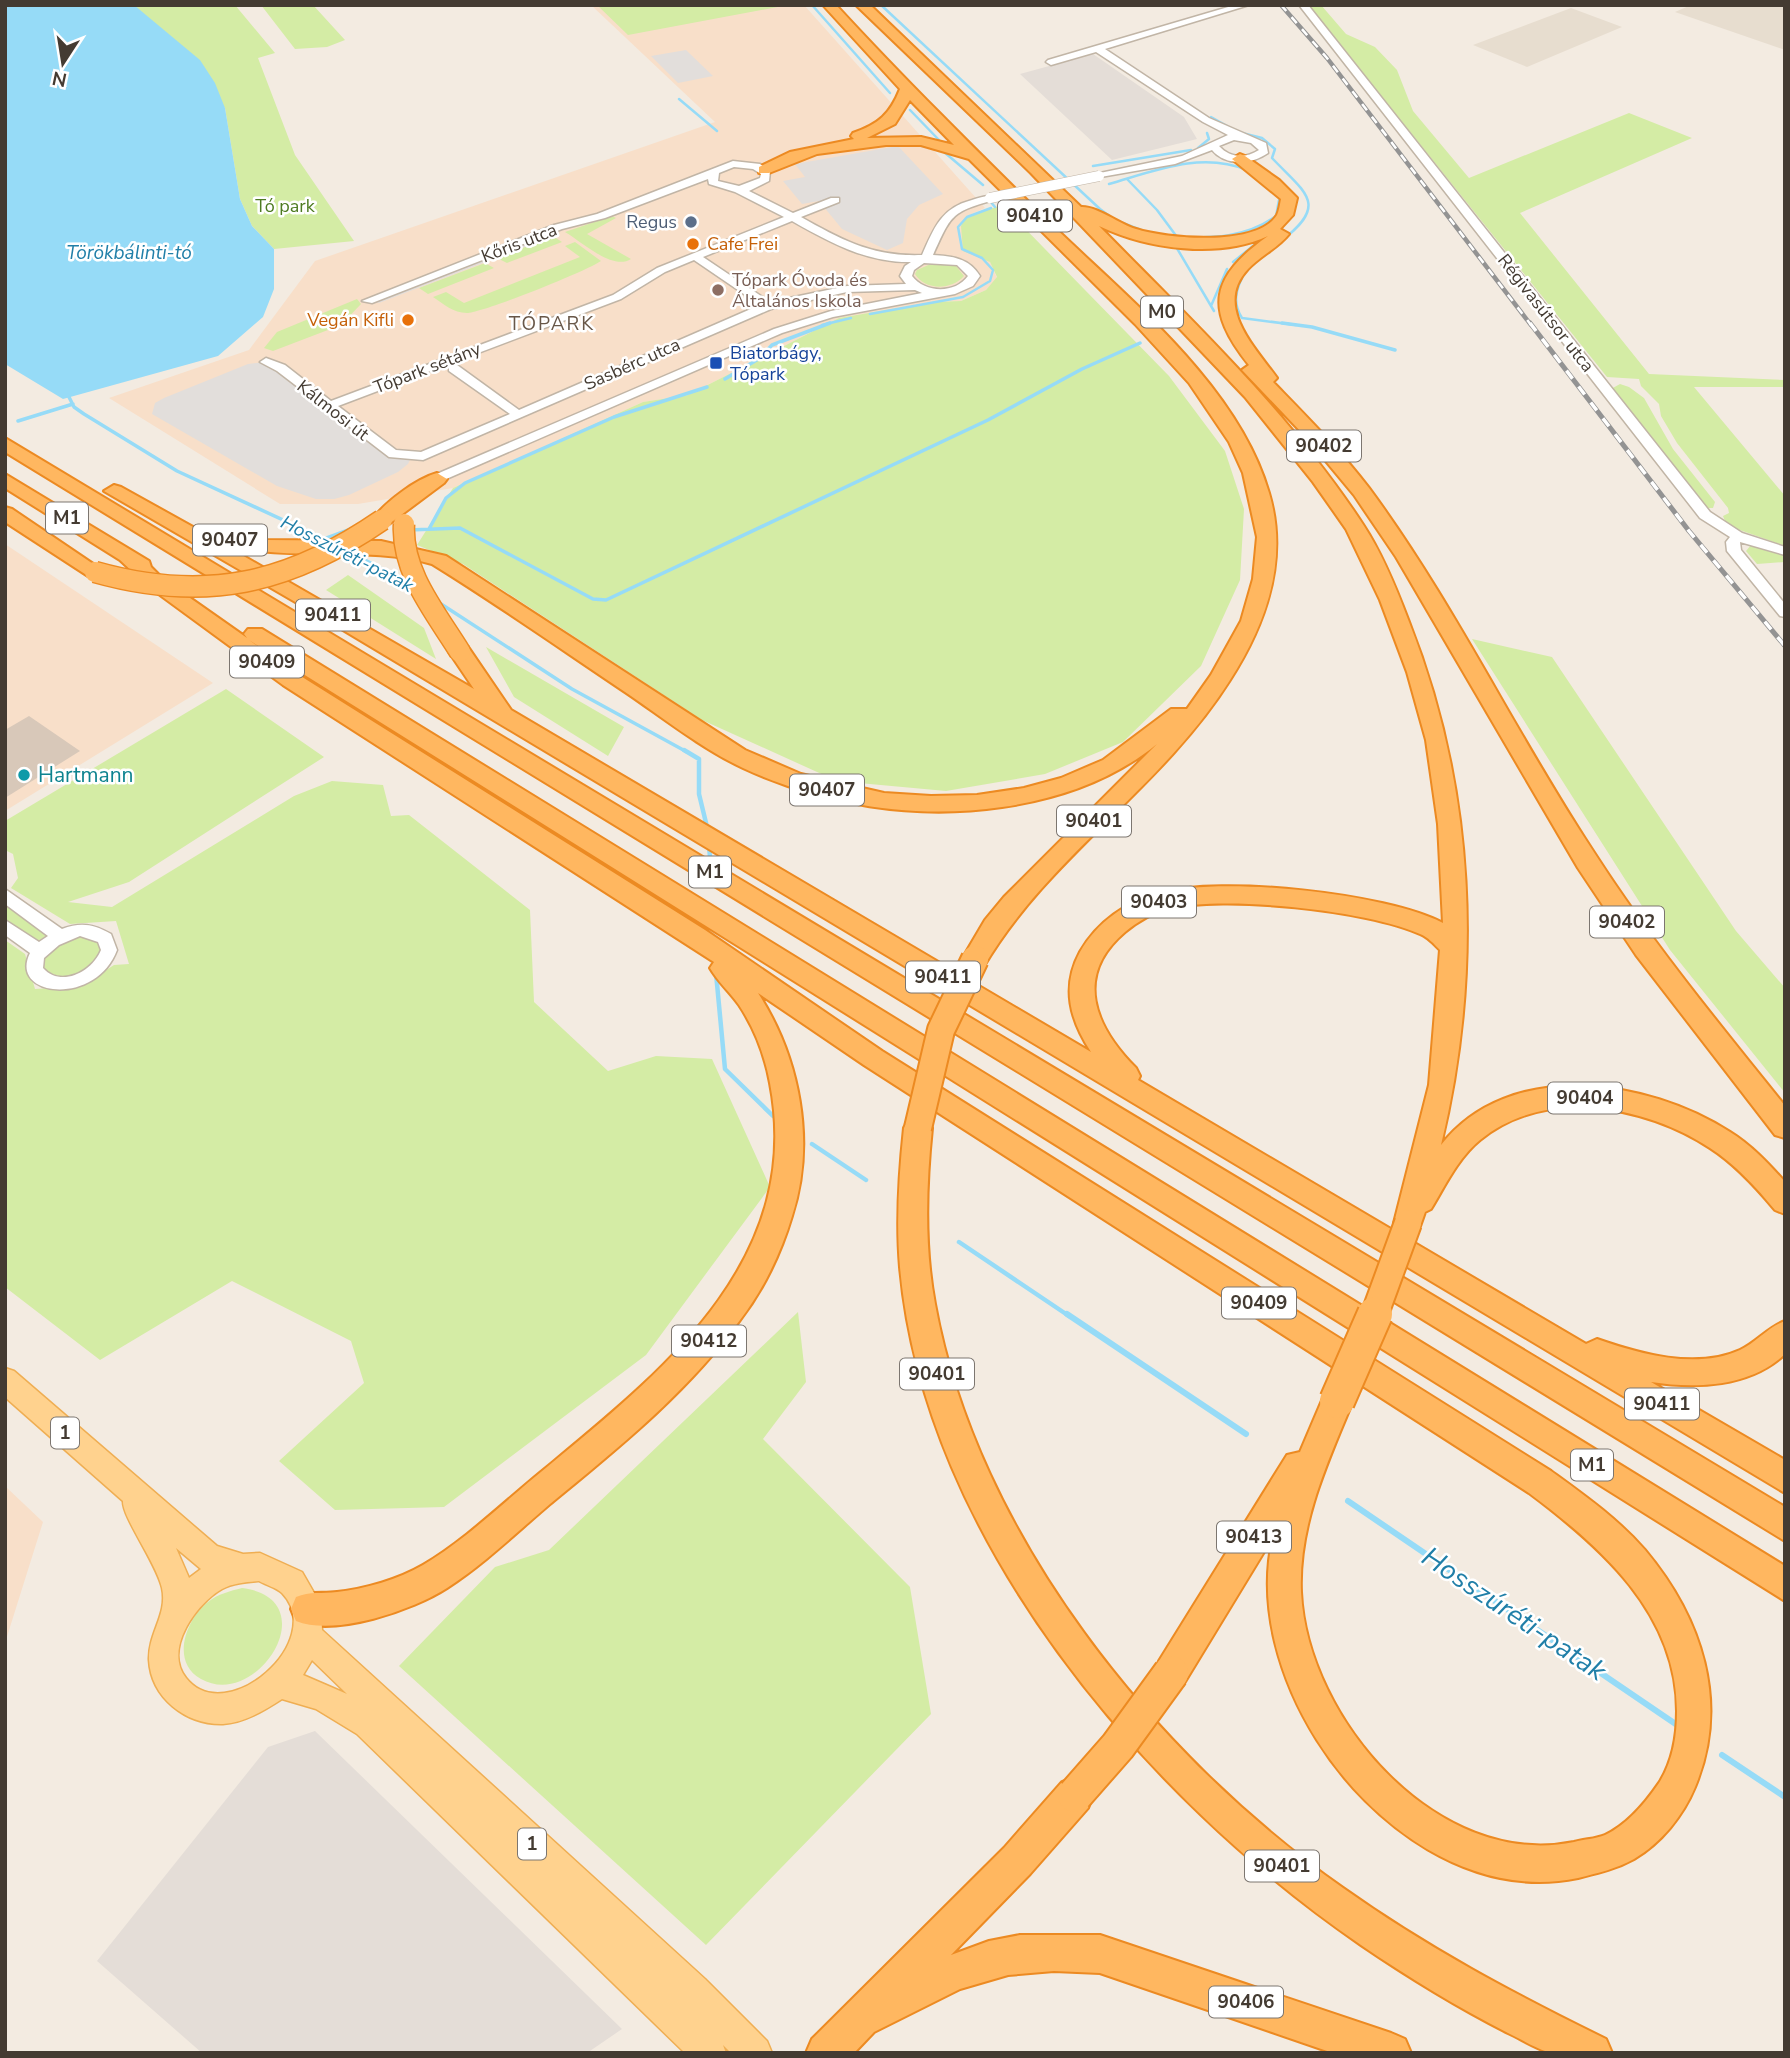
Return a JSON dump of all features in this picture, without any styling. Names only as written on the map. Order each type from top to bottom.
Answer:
[{"type":"highway","name":"90410","points":[[829,5],[906,90],[1158,339],[1217,408]]},
{"type":"highway","name":"M0","points":[[838,5],[934,92],[1163,313],[1233,390],[1367,555]]},
{"type":"highway","name":"M0","points":[[862,5],[1067,203],[1251,393],[1320,478],[1356,529],[1390,600],[1418,672],[1435,730],[1450,824],[1455,949]]},
{"type":"highway","points":[[746,164],[777,153],[846,140],[877,129],[900,111],[906,90]]},
{"type":"highway","points":[[764,170],[781,160],[803,154],[879,141],[921,141],[975,157]]},
{"type":"highway","points":[[1262,154],[1302,198],[1304,208],[1293,226],[1258,250],[1236,271],[1228,285],[1224,311],[1232,333],[1269,379],[1274,393]]},
{"type":"highway","points":[[1067,203],[1095,218],[1148,238],[1189,243],[1240,239],[1277,226],[1287,216],[1289,198],[1283,191],[1234,158]]},
{"type":"highway","name":"90402","points":[[1067,203],[1179,302],[1274,393],[1312,432],[1361,491],[1399,546],[1587,862],[1645,948],[1785,1127]]},
{"type":"highway","name":"90401","points":[[1217,408],[1243,449],[1265,508],[1267,562],[1254,615],[1242,642],[1216,685],[1167,747],[1013,903],[975,959],[941,1030],[930,1065],[918,1128],[913,1192],[915,1268],[933,1363],[950,1418],[976,1483],[1039,1599],[1089,1668],[1153,1745],[1202,1796],[1337,1909],[1468,1992],[1592,2053]]},
{"type":"highway","name":"90411","points":[[5,434],[156,513],[508,719],[1785,1478]]},
{"type":"highway","name":"M1","points":[[5,444],[1785,1525]]},
{"type":"highway","points":[[5,513],[95,572],[136,584],[191,590],[265,579],[304,567],[350,545],[404,500],[437,479]]},
{"type":"highway","points":[[437,479],[412,509],[404,524],[401,545],[422,589],[460,652],[508,719]]},
{"type":"highway","name":"M1","points":[[5,480],[1785,1585]]},
{"type":"highway","name":"90407","points":[[156,513],[239,542],[309,547],[369,544],[399,547],[439,560],[725,748],[807,785],[867,799],[950,803],[1010,798],[1054,789],[1125,757],[1216,685]]},
{"type":"highway","name":"90409","points":[[128,556],[156,583],[291,680],[660,914],[873,1058],[1540,1482],[1592,1521],[1635,1564],[1672,1620],[1692,1685],[1695,1731],[1684,1774],[1648,1825],[1608,1853],[1555,1864],[1526,1863],[1468,1850],[1406,1815],[1375,1789],[1329,1732],[1301,1676],[1287,1622],[1284,1591],[1290,1531],[1298,1497],[1336,1401]]},
{"type":"highway","name":"90403","points":[[1193,1125],[1127,1076],[1106,1054],[1089,1025],[1081,990],[1084,971],[1099,940],[1119,922],[1161,901],[1234,895],[1408,919],[1431,928],[1455,949]]},
{"type":"highway","name":"90412","points":[[307,1622],[434,1577],[471,1549],[680,1373],[727,1317],[758,1266],[778,1215],[789,1166],[789,1117],[783,1073],[767,1029],[746,992],[724,969],[660,914]]},
{"type":"highway","name":"90413","points":[[864,2017],[1017,1861],[1118,1746],[1171,1673],[1336,1401],[1381,1299],[1408,1223],[1442,1085],[1455,949]]},
{"type":"highway","name":"90404","points":[[1408,1223],[1454,1147],[1471,1130],[1509,1109],[1564,1098],[1616,1100],[1670,1114],[1695,1125],[1744,1157],[1785,1202]]},
{"type":"highway","points":[[1539,1330],[1634,1365],[1702,1371],[1731,1368],[1755,1358],[1785,1334]]},
{"type":"highway","name":"90406","points":[[864,2017],[962,1969],[1008,1956],[1050,1952],[1100,1954],[1391,2053]]},
{"type":"highway","points":[[831,2048],[864,2017]]},
{"type":"main road","name":"1","points":[[5,1380],[209,1558],[242,1568],[278,1572],[297,1587],[307,1622],[297,1661],[279,1683],[265,1694],[234,1707],[210,1707],[190,1700],[170,1681],[166,1668],[166,1638],[180,1609],[207,1582],[242,1568]]},
{"type":"main road","name":"1","points":[[125,1486],[171,1562],[180,1609]]},
{"type":"main road","name":"1","points":[[307,1622],[755,2053]]},
{"type":"main road","name":"1","points":[[279,1683],[323,1696],[368,1723],[644,1987],[709,2053]]},
{"type":"street","points":[[1051,62],[1245,5]]},
{"type":"street","name":"Régivasútsor utca","points":[[1303,5],[1709,519],[1737,536],[1785,551]]},
{"type":"street","points":[[922,261],[946,214],[990,198],[1186,158],[1234,158],[1262,154],[1262,145],[1206,120],[1097,48]]},
{"type":"street","points":[[1206,120],[1217,144],[1217,152],[1234,158]]},
{"type":"street","points":[[1186,158],[1239,137]]},
{"type":"street","points":[[737,189],[757,185],[765,179],[764,170],[746,164]]},
{"type":"street","name":"Kőris utca","points":[[368,301],[558,228],[601,216],[712,174],[727,165],[746,164]]},
{"type":"street","points":[[712,174],[713,182],[717,185]]},
{"type":"street","name":"Kőris utca","points":[[671,189],[717,185],[737,189]]},
{"type":"street","points":[[757,185],[769,202]]},
{"type":"street","points":[[737,189],[769,202],[842,241],[884,258],[906,274],[916,287]]},
{"type":"street","name":"Tópark sétány","points":[[328,406],[617,298],[661,271],[835,200]]},
{"type":"street","points":[[437,479],[778,331],[831,314],[958,289],[972,281],[973,271],[952,259],[937,232]]},
{"type":"street","points":[[695,256],[768,306]]},
{"type":"street","points":[[884,258],[922,261],[952,259]]},
{"type":"street","name":"Sasbérc utca","points":[[869,287],[906,274],[922,261]]},
{"type":"street","name":"Sasbérc utca","points":[[401,456],[436,452],[768,306],[823,292],[869,287],[916,287],[937,292]]},
{"type":"street","name":"Kálmosi út","points":[[266,362],[281,368],[374,442],[401,456]]},
{"type":"street","points":[[453,368],[519,415]]},
{"type":"street","points":[[1737,536],[1733,542],[1734,551],[1785,613]]},
{"type":"street","points":[[5,895],[59,936]]},
{"type":"street","points":[[5,926],[39,951]]},
{"type":"street","points":[[80,930],[98,933],[106,938],[108,955],[103,964],[89,976],[65,983],[49,982],[37,973],[34,964],[39,951],[59,936],[80,930]]},
{"type":"shaded area","points":[[591,5],[804,5],[985,208],[965,217],[961,226],[990,262],[997,278],[986,290],[961,301],[933,302],[839,318],[688,395],[643,402],[453,488],[358,504],[280,504],[109,398],[249,350],[315,261],[715,122]]},
{"type":"shaded area","points":[[1691,5],[1785,5],[1785,50],[1675,12]]},
{"type":"shaded area","points":[[1571,8],[1622,27],[1527,67],[1473,45]]},
{"type":"shaded area","points":[[686,50],[713,76],[678,83],[651,56]]},
{"type":"shaded area","points":[[1093,54],[1184,117],[1197,139],[1112,160],[1020,74]]},
{"type":"shaded area","points":[[898,146],[943,194],[919,205],[907,219],[903,243],[887,250],[842,229],[819,201],[802,204],[783,181],[805,177],[795,164]]},
{"type":"shaded area","points":[[547,232],[553,236],[379,303],[372,300]]},
{"type":"shaded area","points":[[266,362],[374,442],[412,456],[408,464],[398,472],[349,495],[334,499],[316,499],[277,486],[152,414],[155,403],[164,398],[248,364]]},
{"type":"shaded area","points":[[5,544],[213,683],[5,811]]},
{"type":"shaded area","points":[[5,1486],[43,1522],[5,1643]]},
{"type":"shaded area","points":[[315,1731],[622,2029],[587,2053],[202,2053],[97,1961],[268,1747]]},
{"type":"green space","name":"Tó park","points":[[134,5],[235,5],[275,53],[258,58],[295,155],[354,241],[274,249],[252,226],[240,199],[225,108]]},
{"type":"green space","points":[[261,5],[313,5],[345,40],[327,47],[295,49]]},
{"type":"green space","points":[[597,5],[788,5],[628,35]]},
{"type":"green space","points":[[1308,5],[1321,5],[1346,34],[1375,47],[1397,70],[1413,111],[1469,178],[1629,113],[1692,138],[1520,213],[1649,374],[1785,380],[1785,387],[1694,387],[1785,496],[1785,546],[1737,529],[1725,521],[1723,516],[1729,513],[1728,508],[1677,443],[1661,416],[1659,404],[1641,386],[1639,379],[1607,377]]},
{"type":"green space","points":[[1002,205],[1169,376],[1225,451],[1244,509],[1240,580],[1201,666],[1123,742],[1045,774],[946,791],[837,781],[702,720],[463,564],[417,545],[453,488],[643,402],[688,395],[839,318],[933,302],[961,301],[986,290],[997,277],[990,262],[963,251],[961,226],[965,217]]},
{"type":"green space","points":[[612,216],[616,218],[587,234],[631,259],[624,262],[607,258],[565,232]]},
{"type":"green space","points":[[553,236],[562,242],[507,263],[497,258]]},
{"type":"green space","points":[[575,242],[601,261],[534,291],[467,313],[449,308],[433,297],[446,292],[464,303],[580,257],[565,246]]},
{"type":"green space","points":[[485,263],[494,268],[428,294],[419,288]]},
{"type":"green space","points":[[933,263],[956,266],[964,276],[953,284],[939,287],[919,280],[915,274],[917,270]]},
{"type":"green space","points":[[357,299],[361,304],[341,325],[273,351],[264,348],[277,332]]},
{"type":"green space","points":[[1620,384],[1644,398],[1673,449],[1715,502],[1713,508],[1707,508],[1611,389]]},
{"type":"green space","points":[[1751,545],[1785,554],[1785,562],[1757,564],[1746,551]]},
{"type":"green space","points":[[348,575],[424,628],[436,659],[326,590]]},
{"type":"green space","points":[[1472,639],[1552,657],[1736,931],[1785,988],[1785,1093],[1670,950]]},
{"type":"green space","points":[[486,647],[624,727],[608,756],[514,697]]},
{"type":"green space","points":[[226,689],[324,757],[129,882],[68,902],[112,907],[294,796],[332,781],[383,785],[391,816],[409,815],[530,910],[534,1002],[608,1071],[656,1056],[712,1059],[770,1187],[646,1355],[444,1507],[335,1510],[279,1461],[364,1383],[351,1341],[232,1281],[100,1360],[5,1287],[5,940],[25,954],[35,989],[81,986],[114,965],[129,964],[116,921],[70,924],[11,888],[18,878],[13,854],[5,850],[5,821]]},
{"type":"green space","points":[[5,903],[46,936],[36,942],[5,919]]},
{"type":"green space","points":[[67,936],[96,936],[104,947],[95,963],[79,974],[52,974],[44,968],[44,958],[49,949]]},
{"type":"green space","points":[[798,1312],[806,1382],[763,1439],[910,1587],[931,1714],[706,1945],[399,1666],[495,1567],[549,1550]]},
{"type":"green space","points":[[242,1588],[267,1596],[280,1611],[282,1630],[275,1650],[261,1667],[243,1680],[222,1685],[201,1679],[191,1672],[186,1662],[184,1652],[188,1629],[200,1609],[208,1602]]},
{"type":"water","name":"Törökbálinti-tó","points":[[5,5],[134,5],[200,60],[215,83],[225,108],[240,199],[252,226],[274,249],[274,289],[263,317],[218,356],[63,399],[5,364]]},
{"type":"building","name":"Hartmann","points":[[29,716],[80,751],[5,798],[5,730]]},
{"type":"waterway","points":[[812,5],[890,93]]},
{"type":"waterway","points":[[881,5],[1100,209],[1115,220],[1141,230]]},
{"type":"waterway","points":[[679,99],[717,131]]},
{"type":"waterway","points":[[910,110],[939,140]]},
{"type":"waterway","points":[[1211,117],[1227,126]]},
{"type":"waterway","points":[[1238,132],[1262,138],[1275,149],[1272,158],[1307,199],[1305,217],[1281,241]]},
{"type":"waterway","points":[[1198,148],[1209,139],[1207,133]]},
{"type":"waterway","points":[[915,145],[931,147]]},
{"type":"waterway","points":[[1093,166],[1191,150]]},
{"type":"waterway","points":[[944,152],[983,185]]},
{"type":"waterway","points":[[1109,184],[1160,169],[1195,163],[1212,162],[1247,170]]},
{"type":"waterway","points":[[1127,179],[1157,210],[1177,237],[1216,237],[1253,229],[1276,216],[1279,200]]},
{"type":"waterway","points":[[990,201],[995,207]]},
{"type":"waterway","points":[[870,314],[963,297],[990,281],[993,270],[982,258],[962,249],[958,227],[967,217],[991,208]]},
{"type":"waterway","points":[[1233,262],[1264,237]]},
{"type":"waterway","points":[[1175,245],[1211,306]]},
{"type":"waterway","points":[[1211,306],[1227,269]]},
{"type":"waterway","points":[[1244,274],[1236,296],[1242,318],[1296,325]]},
{"type":"waterway","points":[[1211,306],[1214,311]]},
{"type":"waterway","points":[[830,323],[851,318]]},
{"type":"waterway","points":[[725,379],[760,358],[772,345],[830,323]]},
{"type":"waterway","points":[[822,325],[830,323]]},
{"type":"waterway","points":[[1282,323],[1312,327],[1395,350]]},
{"type":"waterway","points":[[409,530],[460,528],[593,599],[606,600],[988,420],[1082,369],[1140,343]]},
{"type":"waterway","points":[[429,529],[446,498],[465,483],[614,417],[707,387]]},
{"type":"waterway","name":"Hosszúréti-patak","points":[[68,395],[73,404]]},
{"type":"waterway","points":[[18,421],[73,404]]},
{"type":"waterway","name":"Hosszúréti-patak","points":[[73,404],[84,414],[177,471],[324,539]]},
{"type":"waterway","points":[[324,539],[351,529]]},
{"type":"waterway","name":"Hosszúréti-patak","points":[[324,539],[333,543]]},
{"type":"waterway","name":"Hosszúréti-patak","points":[[350,552],[410,584]]},
{"type":"waterway","name":"Hosszúréti-patak","points":[[438,602],[572,689],[687,752]]},
{"type":"waterway","name":"Hosszúréti-patak","points":[[684,750],[699,759],[699,794],[707,827]]},
{"type":"waterway","name":"Hosszúréti-patak","points":[[709,846],[710,857]]},
{"type":"waterway","name":"Hosszúréti-patak","points":[[716,973],[725,1069],[773,1116]]},
{"type":"waterway","name":"Hosszúréti-patak","points":[[812,1144],[866,1180]]},
{"type":"waterway","name":"Hosszúréti-patak","points":[[959,1242],[1069,1316]]},
{"type":"waterway","name":"Hosszúréti-patak","points":[[1067,1314],[1246,1434]]},
{"type":"waterway","name":"Hosszúréti-patak","points":[[1348,1501],[1680,1727]]},
{"type":"waterway","name":"Hosszúréti-patak","points":[[1722,1755],[1785,1797]]},
{"type":"railway","points":[[1281,5],[1327,58],[1531,325]]},
{"type":"railway","points":[[1530,323],[1689,531],[1785,646]]},
{"type":"place","name":"Regus","points":[[691,222]]},
{"type":"place","name":"Cafe Frei","points":[[693,244]]},
{"type":"place","name":"Tópark Óvoda és Általános Iskola","points":[[718,290]]},
{"type":"place","name":"Vegán Kifli","points":[[408,320]]},
{"type":"place","name":"Biatorbágy, Tópark","points":[[716,363]]},
{"type":"place","name":"Hartmann","points":[[24,775]]},
{"type":"district","name":"TÓPARK","points":[[552,324]]}]
